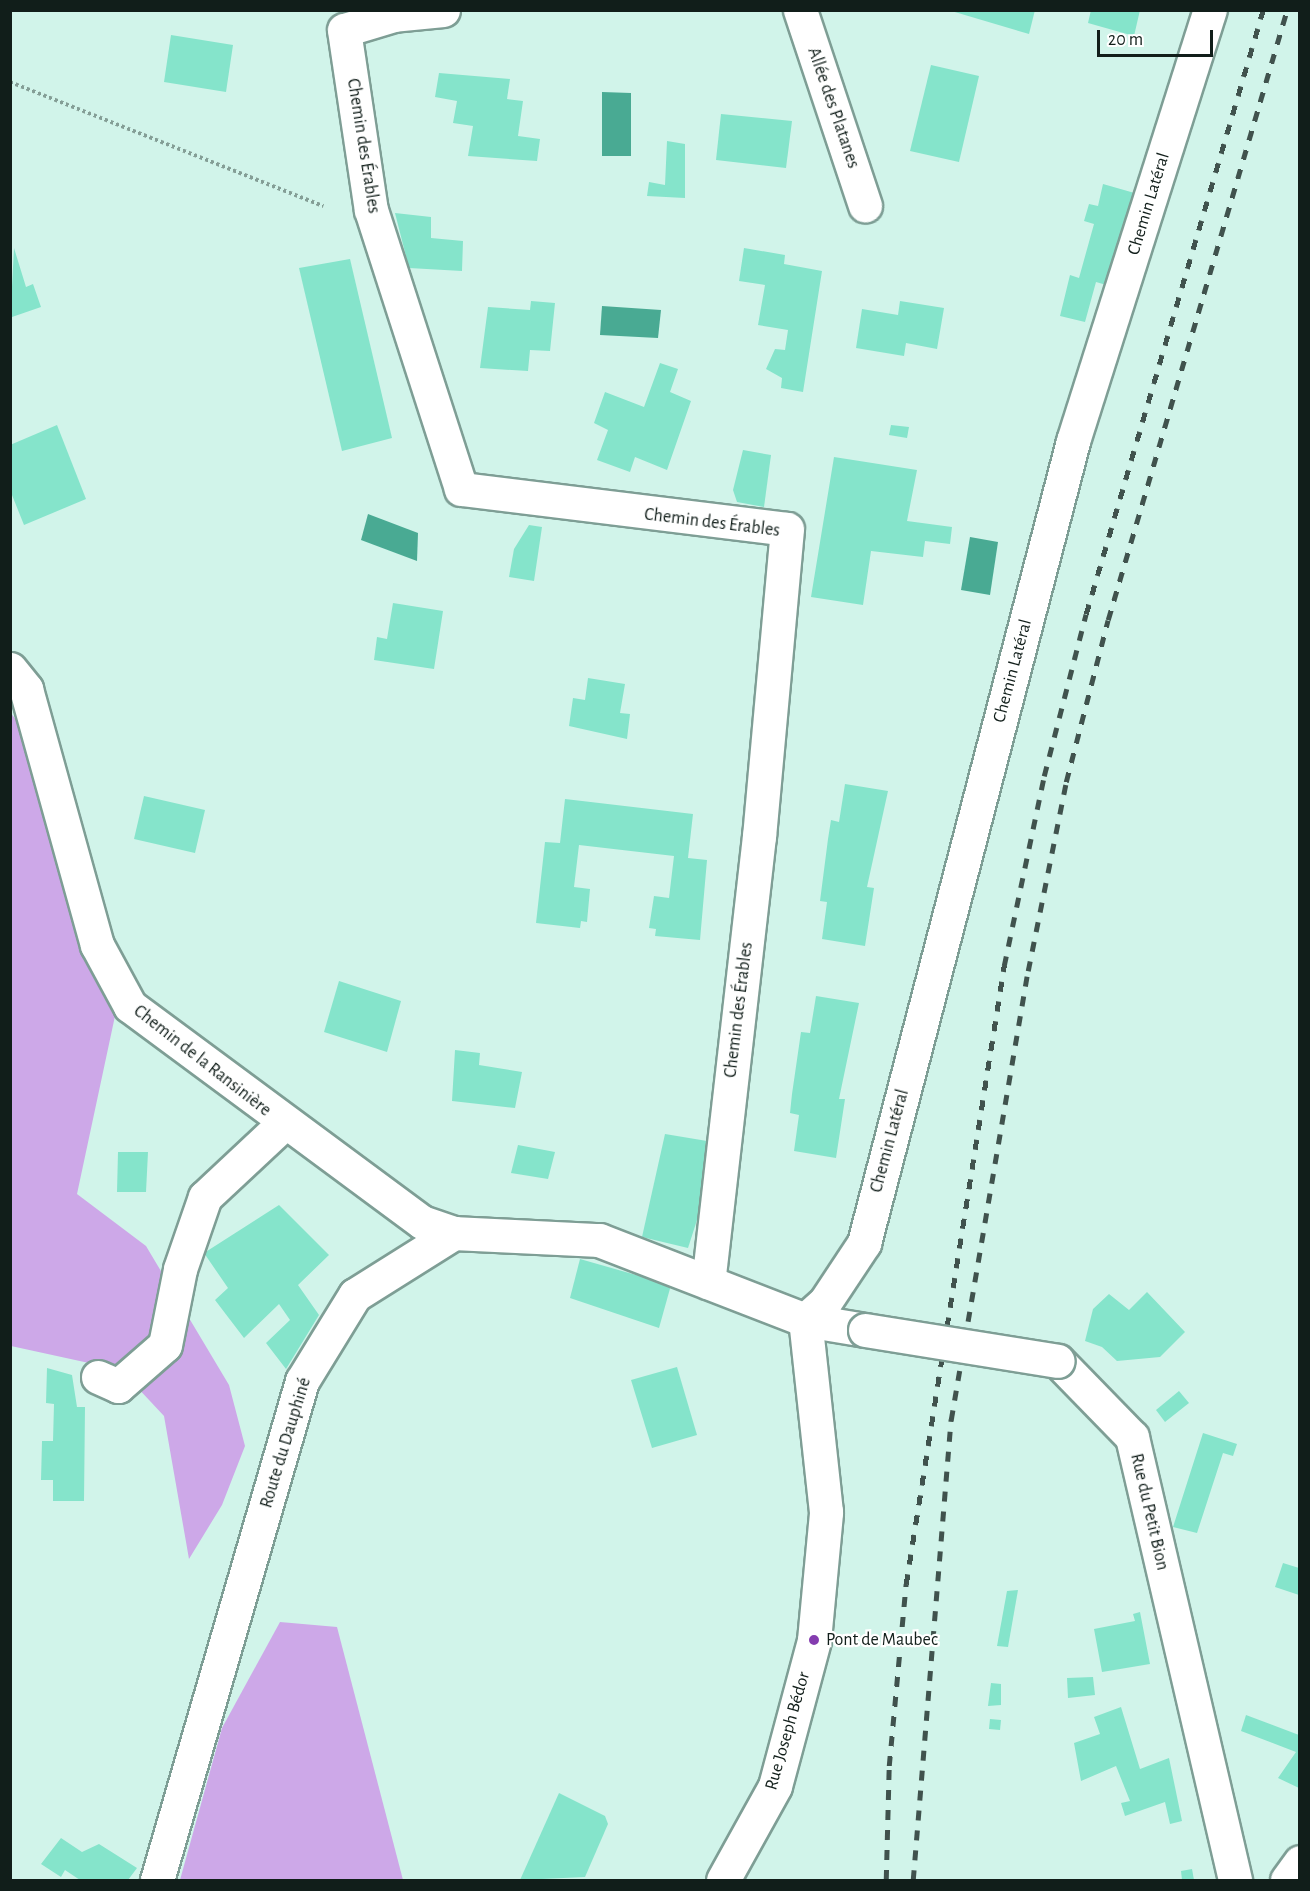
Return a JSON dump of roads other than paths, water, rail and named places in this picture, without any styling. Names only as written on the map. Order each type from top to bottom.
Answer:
[{"type":"street","name":"Chemin des Érables","points":[[443,10],[342,20],[371,210],[461,489],[787,529],[759,836],[708,1282]]},
{"type":"street","name":"Allée des Platanes","points":[[800,10],[865,205]]},
{"type":"street","name":"Chemin Latéral","points":[[805,1320],[825,1302],[864,1243],[1073,441],[1210,10]]},
{"type":"street","name":"Chemin de la Ransinière","points":[[10,669],[26,688],[98,945],[130,1006],[284,1124],[422,1222],[454,1233]]},
{"type":"street","points":[[98,1377],[118,1386],[165,1345],[180,1269],[205,1197],[284,1124]]},
{"type":"street","points":[[454,1233],[598,1240],[805,1320]]},
{"type":"street","name":"Route du Dauphiné","points":[[157,1881],[302,1381],[355,1295],[454,1233]]},
{"type":"street","name":"Rue du Petit Bion","points":[[805,1320],[1058,1361],[1132,1437],[1235,1881]]},
{"type":"street","name":"Rue Joseph Bédor","points":[[723,1881],[775,1786],[814,1640],[826,1512],[805,1320]]},
{"type":"street","points":[[1287,1881],[1299,1862]]},
{"type":"railway","points":[[886,1880],[889,1766],[906,1584],[1004,966],[1044,776],[1086,614],[1263,10]]},
{"type":"railway","points":[[913,1880],[951,1420],[1028,971],[1066,782],[1108,620],[1287,10]]},
{"type":"place","name":"Pont de Maubec","points":[[814,1640]]}]
